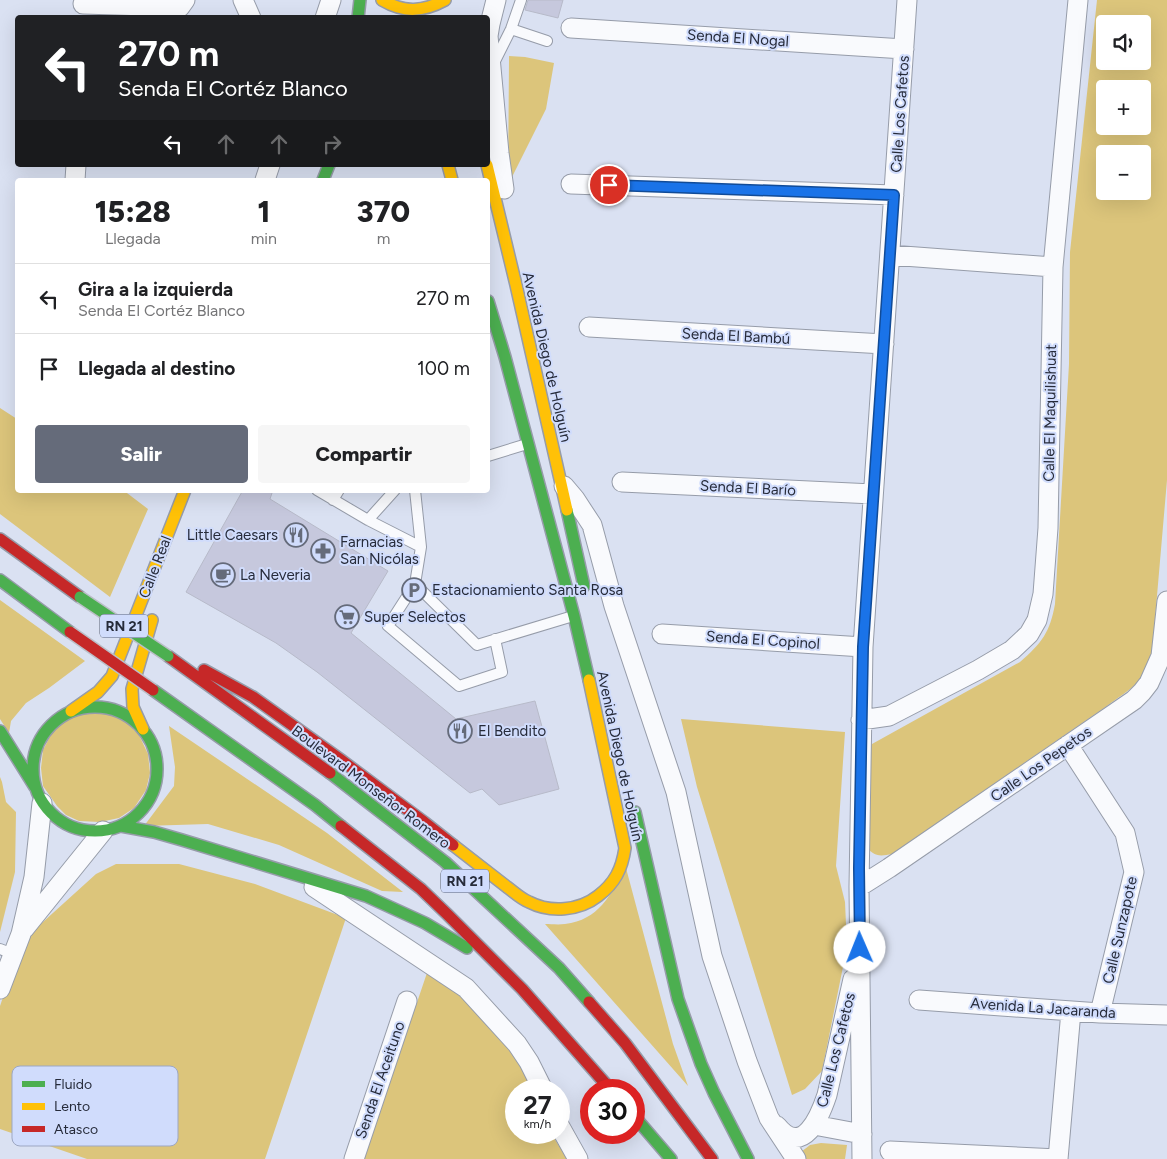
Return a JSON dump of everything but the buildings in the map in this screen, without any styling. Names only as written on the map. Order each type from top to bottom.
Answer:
[{"type":"main road","points":[[358,15],[360,0]]},
{"type":"main road","points":[[382,0],[403,13],[446,3]]},
{"type":"main road","name":"Avenida Diego de Holguín","points":[[487,167],[516,284],[586,596]]},
{"type":"main road","name":"Avenida Diego de Holguín","points":[[171,658],[206,671],[253,697],[341,760],[479,866],[537,907],[569,909],[590,903],[613,881],[622,866],[625,848],[601,734],[574,616],[490,308]]},
{"type":"main road","name":"Calle Real","points":[[70,712],[98,692],[112,676],[185,493]]},
{"type":"main road","name":"Boulevard Monseñor Romero","points":[[0,539],[80,597],[171,658],[332,774],[444,862],[560,968],[625,1043],[712,1159]]},
{"type":"main road","name":"RN 21","points":[[0,580],[70,632],[315,805],[421,889],[522,990],[602,1079]]},
{"type":"main road","name":"Calle Real","points":[[143,729],[133,707],[132,689],[155,608]]},
{"type":"main road","points":[[39,795],[33,769],[36,751],[43,735],[55,721],[70,712],[90,707],[110,708],[128,716],[143,729],[153,746],[157,765],[156,784],[149,801],[137,816],[112,829]]},
{"type":"main road","points":[[0,731],[54,816],[68,826],[84,831],[112,829],[154,832],[366,896],[425,923],[471,950],[522,990]]},
{"type":"main road","name":"Avenida Diego de Holguín","points":[[632,797],[678,999],[701,1064],[748,1159]]},
{"type":"main road","points":[[645,1129],[671,1159]]},
{"type":"main road","points":[[645,1138],[659,1159]]},
{"type":"street","points":[[83,7],[180,7],[185,0]]},
{"type":"street","points":[[243,0],[250,15]]},
{"type":"street","points":[[326,15],[331,0]]},
{"type":"street","points":[[490,24],[496,0]]},
{"type":"street","name":"Calle Los Cafetos","points":[[862,1159],[859,887],[863,647],[907,0]]},
{"type":"street","name":"Calle El Maquilishuat","points":[[861,720],[889,716],[978,670],[1012,650],[1029,634],[1037,620],[1043,594],[1048,528],[1052,267],[1078,0]]},
{"type":"street","name":"Senda El Nogal","points":[[571,28],[904,49]]},
{"type":"street","points":[[490,59],[499,153],[516,284]]},
{"type":"street","points":[[571,184],[894,195]]},
{"type":"street","points":[[890,255],[1052,267]]},
{"type":"street","name":"Senda El Bambú","points":[[589,327],[884,344]]},
{"type":"street","points":[[559,480],[575,499],[592,525],[614,606],[676,792],[712,956],[747,1061],[770,1118],[796,1159]]},
{"type":"street","name":"Senda El Barío","points":[[622,482],[874,494]]},
{"type":"street","name":"Calle Los Pepetos","points":[[859,887],[1134,700],[1148,683],[1161,656],[1167,601]]},
{"type":"street","name":"Senda El Copinol","points":[[662,634],[863,647]]},
{"type":"street","name":"Calle Sunzapote","points":[[1068,745],[1125,833],[1134,872],[1100,1013]]},
{"type":"street","points":[[20,934],[34,877],[39,795]]},
{"type":"street","points":[[1,985],[7,951],[112,829]]},
{"type":"street","points":[[296,875],[466,988],[517,1044],[538,1079]]},
{"type":"street","name":"Calle Los Cafetos","points":[[770,1118],[779,1130],[791,1137],[805,1134],[814,1125],[827,1094],[860,948]]},
{"type":"street","name":"Avenida La Jacaranda","points":[[919,1000],[1100,1013],[1167,1015]]},
{"type":"street","name":"Senda El Aceituno","points":[[354,1159],[407,1001]]},
{"type":"street","points":[[890,1151],[1058,1159],[1071,1011]]},
{"type":"street","points":[[814,1125],[862,1134]]},
{"type":"street","points":[[570,1144],[578,1159]]},
{"type":"lane","points":[[491,70],[511,29],[521,0]]},
{"type":"lane","points":[[511,29],[547,40]]},
{"type":"lane","points":[[490,455],[528,444]]},
{"type":"lane","points":[[322,493],[368,520],[421,547]]},
{"type":"lane","points":[[334,500],[338,493]]},
{"type":"lane","points":[[368,520],[392,493]]},
{"type":"lane","points":[[415,493],[421,547],[415,584],[388,626],[459,686],[502,672],[496,639]]},
{"type":"lane","points":[[415,584],[477,645],[574,616]]},
{"type":"shaded area","points":[[1097,0],[1167,0],[1167,480],[1153,642],[1148,663],[1138,682],[1107,706],[892,854],[876,855],[864,844],[866,756],[872,744],[1020,662],[1034,649],[1048,630],[1055,604],[1069,364],[1070,252]]},
{"type":"shaded area","points":[[509,56],[554,63],[546,109],[508,185]]},
{"type":"shaded area","points":[[0,408],[15,418],[15,493],[127,493],[148,509],[110,597],[0,514]]},
{"type":"shaded area","points":[[0,600],[85,661],[26,703],[11,721],[9,733],[0,719]]},
{"type":"shaded area","points":[[94,710],[114,713],[139,735],[148,754],[150,773],[146,790],[134,808],[119,818],[100,822],[79,821],[66,815],[43,786],[41,768],[43,750],[54,729],[73,715]]},
{"type":"shaded area","points":[[681,719],[845,732],[836,866],[845,902],[847,947],[822,1071],[805,1089],[792,1095],[697,787]]},
{"type":"shaded area","points":[[169,726],[327,833],[403,892],[382,891],[279,845],[208,824],[144,826],[174,786],[175,767]]},
{"type":"shaded area","points":[[0,777],[6,802],[16,812],[15,872],[0,932]]},
{"type":"shaded area","points":[[116,864],[179,864],[255,884],[346,918],[265,1159],[87,1159],[49,1146],[178,1146],[178,1066],[12,1066],[12,1133],[0,1129],[0,1006],[22,941],[96,874]]},
{"type":"shaded area","points":[[626,868],[673,1044],[688,1086],[545,924],[577,922],[595,912],[609,897]]},
{"type":"shaded area","points":[[430,964],[509,1047],[529,1079],[505,1079],[505,1144],[558,1144],[567,1159],[364,1159]]},
{"type":"shaded area","points":[[821,1143],[847,1145],[845,1159],[805,1159],[801,1152],[810,1145]]},
{"type":"traffic: fast","points":[[358,15],[360,0]]},
{"type":"traffic: fast","points":[[324,178],[328,167]]},
{"type":"traffic: fast","points":[[490,308],[574,616],[589,680]]},
{"type":"traffic: fast","points":[[567,510],[584,586]]},
{"type":"traffic: fast","points":[[0,580],[70,632]]},
{"type":"traffic: fast","points":[[80,597],[168,656]]},
{"type":"traffic: fast","points":[[153,690],[315,805],[341,826]]},
{"type":"traffic: fast","points":[[95,707],[119,712],[139,725],[152,745],[157,769],[152,793],[139,813],[119,826],[95,831],[71,826],[51,813],[38,793],[33,769],[38,745],[51,725],[71,712],[95,707]]},
{"type":"traffic: fast","points":[[0,731],[35,787]]},
{"type":"traffic: fast","points":[[330,773],[445,862],[559,968],[589,1002]]},
{"type":"traffic: fast","points":[[635,812],[678,999],[701,1064],[748,1159]]},
{"type":"traffic: fast","points":[[121,826],[154,832],[366,896],[425,923],[467,948]]},
{"type":"traffic: fast","points":[[645,1129],[671,1159]]},
{"type":"traffic: slow","points":[[382,0],[406,9],[421,9],[445,0]]},
{"type":"traffic: slow","points":[[449,167],[451,178]]},
{"type":"traffic: slow","points":[[487,167],[567,510]]},
{"type":"traffic: slow","points":[[71,711],[98,692],[112,676],[184,493]]},
{"type":"traffic: slow","points":[[143,729],[133,707],[132,689],[152,620]]},
{"type":"traffic: slow","points":[[453,845],[520,897],[537,906],[564,909],[582,905],[598,896],[609,886],[620,869],[625,848],[589,680]]},
{"type":"traffic: jam","points":[[0,539],[80,597]]},
{"type":"traffic: jam","points":[[70,632],[153,690]]},
{"type":"traffic: jam","points":[[168,656],[330,773]]},
{"type":"traffic: jam","points":[[204,670],[253,697],[341,760],[453,845]]},
{"type":"traffic: jam","points":[[341,826],[421,889],[448,915],[522,989],[601,1079]]},
{"type":"traffic: jam","points":[[589,1002],[625,1043],[712,1159]]},
{"type":"place","name":"Little Caesars","points":[[296,535]]},
{"type":"place","name":"Farnacias San Nicólas","points":[[323,551]]},
{"type":"place","name":"La Neveria","points":[[223,575]]},
{"type":"place","name":"Estacionamiento Santa Rosa","points":[[414,590]]},
{"type":"place","name":"Super Selectos","points":[[347,617]]},
{"type":"place","name":"El Bendito","points":[[460,731]]},
{"type":"route","points":[[609,185],[894,195],[863,647],[859,868],[860,948]]}]
